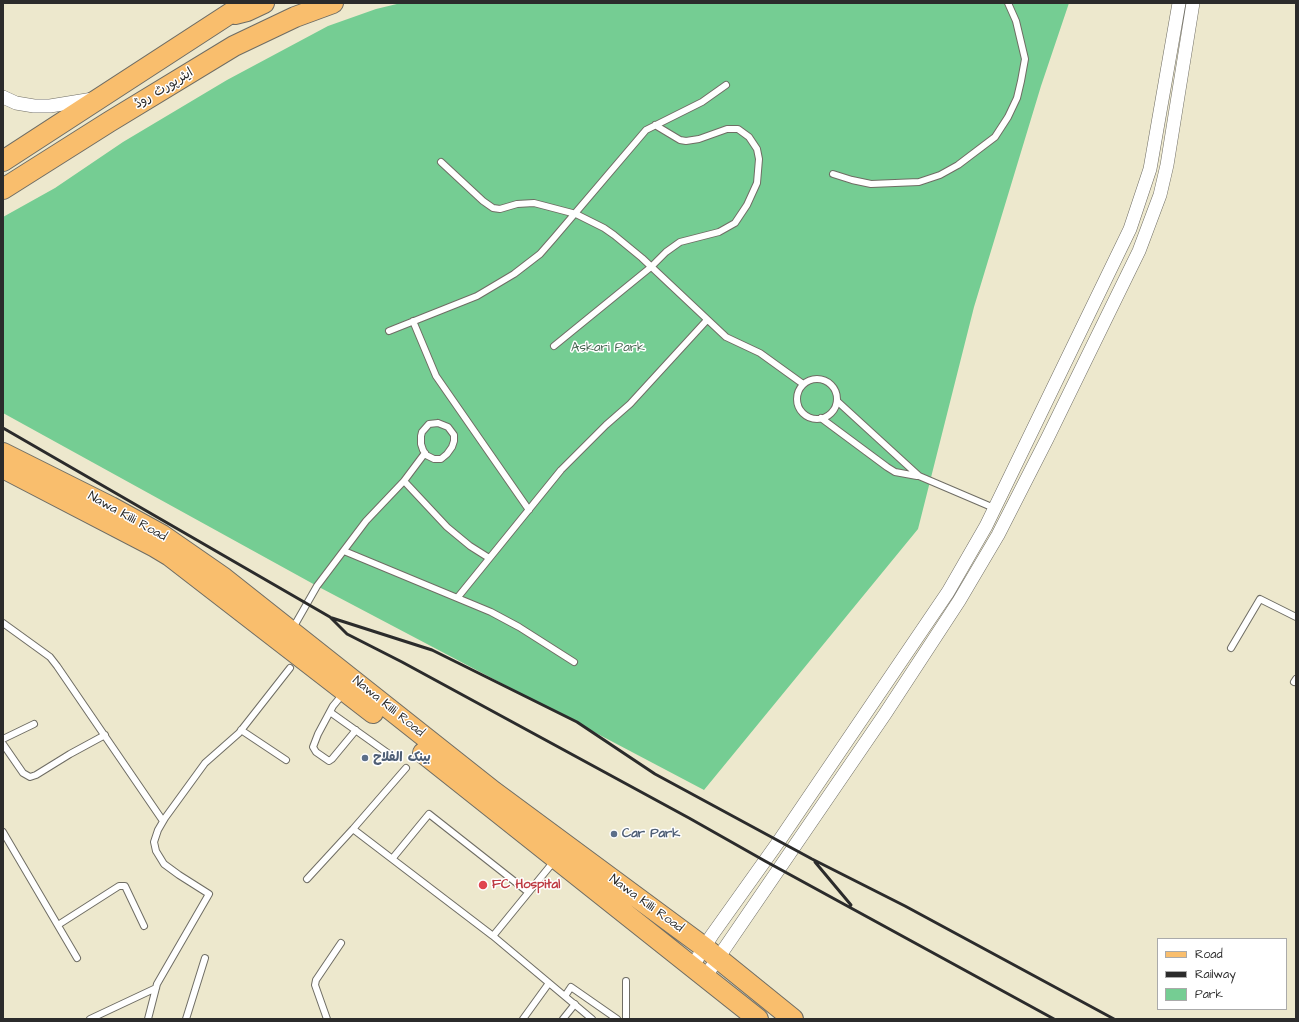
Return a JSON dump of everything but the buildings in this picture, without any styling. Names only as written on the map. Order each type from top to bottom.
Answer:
[{"type":"main road","name":"ایئرپورٹ روڈ","points":[[3,161],[246,3]]},
{"type":"main road","points":[[225,17],[247,11],[264,3]]},
{"type":"main road","points":[[234,46],[265,20],[293,3]]},
{"type":"main road","name":"ایئرپورٹ روڈ","points":[[3,189],[234,46],[295,17],[333,3]]},
{"type":"main road","name":"Nawa Killi Road","points":[[3,453],[111,507],[162,535],[224,578],[292,630],[493,791],[711,952],[793,1019]]},
{"type":"main road","name":"Nawa Killi Road","points":[[3,468],[170,556],[346,692],[758,1019]]},
{"type":"street","points":[[698,972],[779,841],[948,592],[986,526],[1130,229],[1150,168],[1179,3]]},
{"type":"street","points":[[711,952],[885,714],[960,601],[998,535],[1047,439],[1138,251],[1160,195],[1167,165],[1193,3]]},
{"type":"street","points":[[3,97],[16,103],[34,106],[50,106],[101,98]]},
{"type":"lane","points":[[833,174],[870,184],[919,182],[940,175],[958,165],[995,137],[1008,117],[1017,98],[1022,81],[1025,60],[1016,21],[1008,3]]},
{"type":"lane","points":[[389,331],[477,296],[514,274],[540,254],[576,214],[646,130],[702,102],[726,85]]},
{"type":"lane","points":[[554,346],[651,267],[666,252],[680,242],[719,232],[735,223],[747,205],[757,183],[759,159],[757,149],[749,136],[738,129],[727,129],[699,139],[686,141],[680,140],[655,125]]},
{"type":"lane","points":[[441,162],[483,201],[493,208],[534,203],[576,214],[614,235],[651,267],[706,320],[726,337],[760,353],[803,384]]},
{"type":"lane","points":[[458,597],[561,470],[606,425],[630,404],[706,320]]},
{"type":"lane","points":[[413,321],[436,376],[529,510]]},
{"type":"lane","points":[[815,378],[824,380],[832,385],[836,392],[837,401],[834,410],[827,416],[821,418],[809,418],[797,405],[797,396],[800,387],[803,384],[815,378]]},
{"type":"lane","points":[[837,401],[919,476]]},
{"type":"lane","points":[[821,418],[895,472],[919,476],[994,508]]},
{"type":"lane","points":[[429,424],[441,424],[448,427],[454,435],[454,440],[452,447],[447,454],[441,459],[434,459],[425,453],[421,444],[421,436],[422,432],[429,424]]},
{"type":"lane","points":[[292,630],[317,586],[366,521],[404,481],[425,453]]},
{"type":"lane","points":[[404,481],[447,527],[470,546],[489,558]]},
{"type":"lane","points":[[344,551],[492,612],[519,627],[574,662]]},
{"type":"lane","points":[[1231,648],[1260,599],[1296,617]]},
{"type":"lane","points":[[3,623],[50,657],[163,821]]},
{"type":"lane","points":[[148,1019],[157,984],[209,894],[164,864],[156,851],[154,842],[158,830],[205,763],[241,730],[290,668]]},
{"type":"lane","points":[[346,692],[333,706],[313,747],[316,752],[328,760],[332,759],[356,730]]},
{"type":"lane","points":[[330,712],[389,754]]},
{"type":"lane","points":[[3,739],[34,724]]},
{"type":"lane","points":[[241,730],[286,760]]},
{"type":"lane","points":[[3,744],[23,773],[30,777],[36,776],[70,754],[105,735]]},
{"type":"lane","points":[[307,879],[354,829],[406,768]]},
{"type":"lane","points":[[392,859],[429,814],[528,892]]},
{"type":"lane","points":[[354,829],[493,936],[592,1019]]},
{"type":"lane","points":[[3,832],[77,958]]},
{"type":"lane","points":[[493,936],[556,859]]},
{"type":"lane","points":[[58,925],[119,886],[125,886],[144,926]]},
{"type":"lane","points":[[327,1019],[315,985],[316,980],[341,943]]},
{"type":"lane","points":[[186,1019],[205,958]]},
{"type":"lane","points":[[626,981],[626,1019]]},
{"type":"lane","points":[[523,1019],[549,983]]},
{"type":"lane","points":[[565,996],[571,987],[617,1019]]},
{"type":"lane","points":[[90,1019],[156,988]]},
{"type":"lane","points":[[563,1019],[575,1004]]},
{"type":"green space","name":"Askari Park","points":[[401,3],[1069,3],[1041,86],[974,307],[918,529],[704,790],[317,586],[3,413],[3,217],[55,188],[123,142],[227,80],[328,26],[376,9]]},
{"type":"railway","points":[[3,428],[330,617],[347,634],[402,662],[689,818],[1054,1019]]},
{"type":"railway","points":[[332,618],[432,650],[577,722],[655,774],[812,859],[905,906],[1114,1019]]},
{"type":"railway","points":[[815,862],[851,905]]},
{"type":"place","name":"بینک الفلاح","points":[[365,758]]},
{"type":"place","name":"Car Park","points":[[614,834]]},
{"type":"place","name":"FC Hospital","points":[[483,885]]}]
